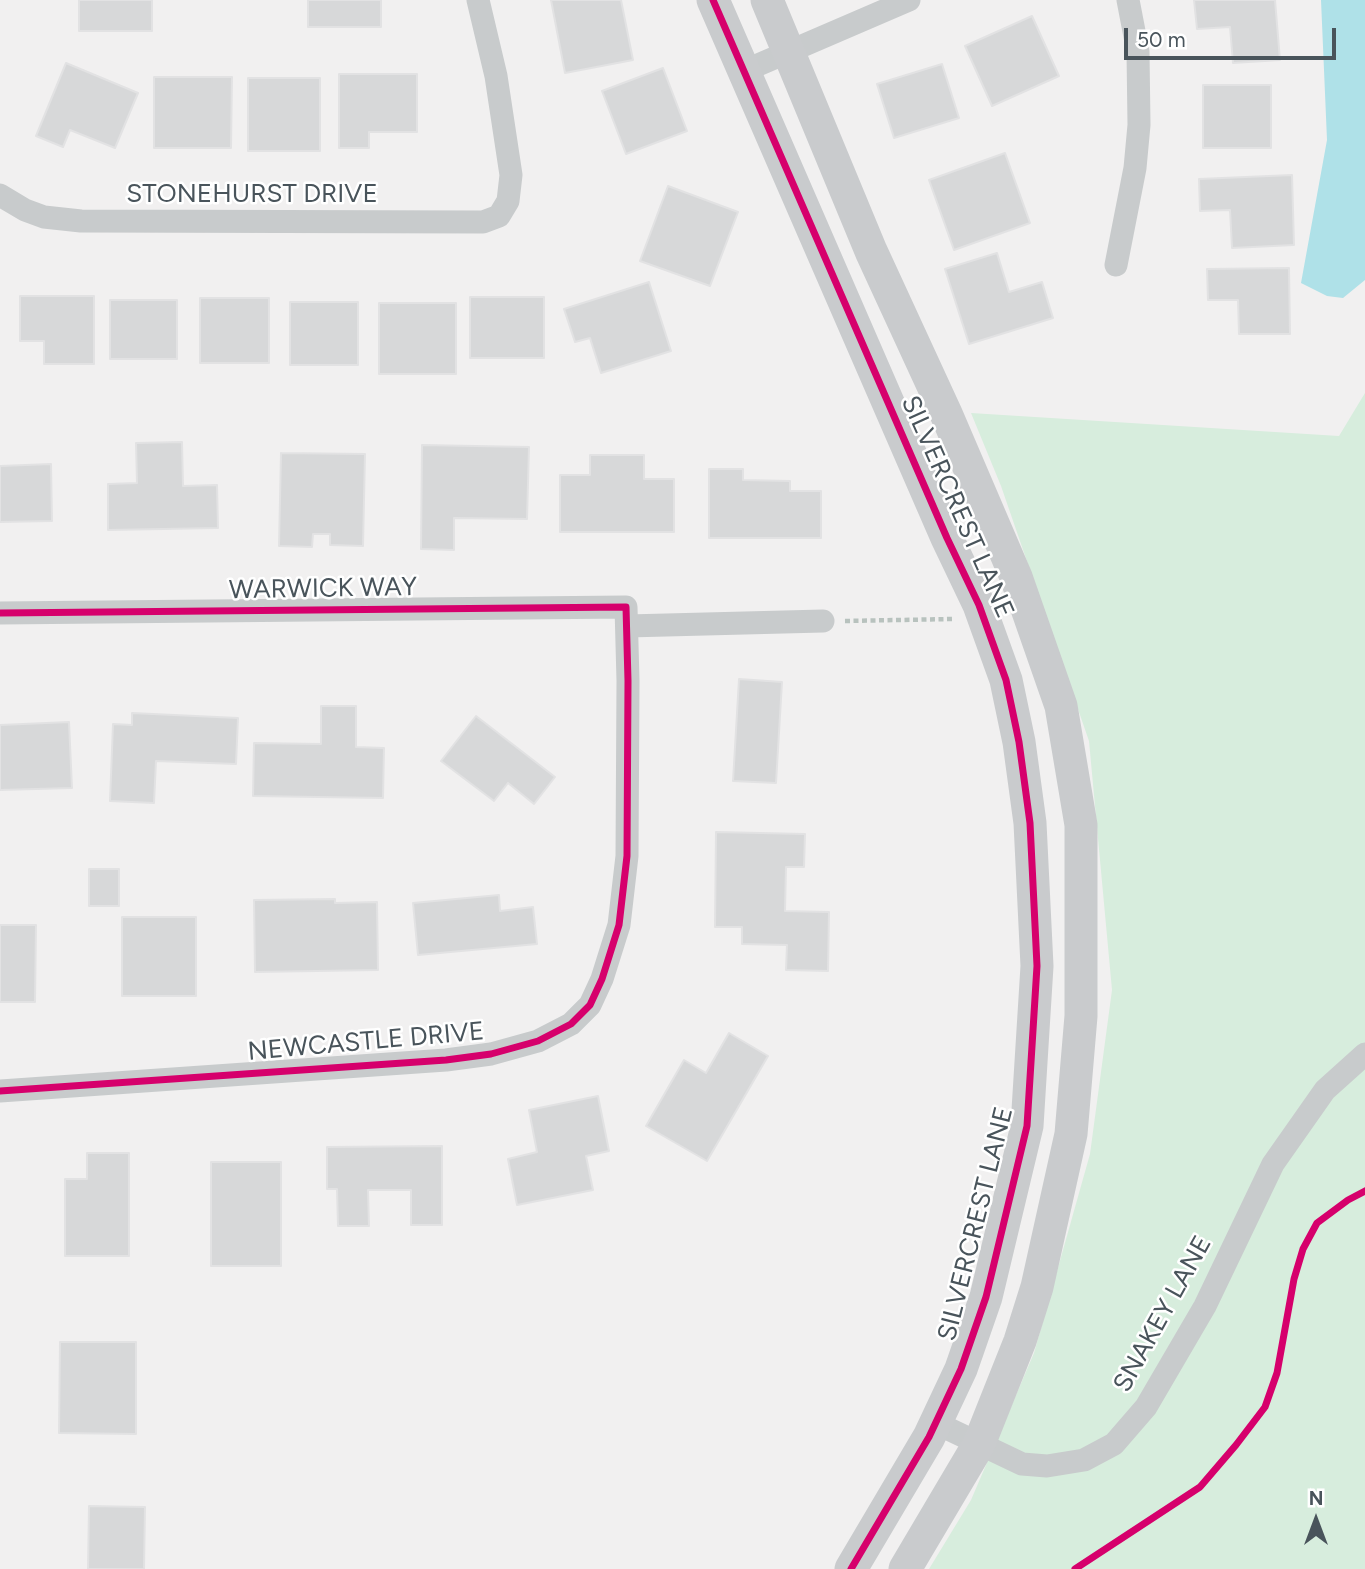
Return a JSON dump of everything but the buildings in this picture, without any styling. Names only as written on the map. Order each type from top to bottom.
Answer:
[{"type":"street","name":"STONEHURST DRIVE","points":[[0,195],[25,210],[44,217],[80,221],[483,222],[499,216],[508,201],[511,175],[496,76],[478,0]]},
{"type":"street","name":"SILVERCREST LANE","points":[[713,0],[947,538],[979,605],[1006,680],[1031,822],[1037,966],[1027,1126],[986,1297],[961,1368],[936,1423],[851,1569]]},
{"type":"street","name":"SILVERCREST LANE","points":[[767,0],[871,251],[947,416],[1016,577],[1061,706],[1081,825],[1081,1016],[1071,1134],[1037,1287],[1020,1341],[978,1444],[905,1569]]},
{"type":"street","points":[[744,71],[909,0]]},
{"type":"street","points":[[1116,265],[1135,168],[1139,125],[1138,52],[1128,0]]},
{"type":"street","name":"WARWICK WAY","points":[[0,613],[626,607],[627,626]]},
{"type":"street","points":[[627,626],[823,621]]},
{"type":"street","name":"NEWCASTLE DRIVE","points":[[0,1091],[446,1060],[491,1054],[538,1041],[571,1024],[590,1005],[602,979],[619,925],[627,856],[627,626]]},
{"type":"street","name":"SNAKEY LANE","points":[[936,1423],[1022,1464],[1047,1465],[1084,1460],[1114,1444],[1146,1407],[1205,1306],[1273,1164],[1325,1090],[1365,1054]]},
{"type":"path","points":[[823,621],[953,619]]},
{"type":"green space","points":[[1365,393],[1365,1569],[929,1569],[971,1500],[1034,1353],[1090,1154],[1112,990],[1089,741],[1001,486],[971,413],[1339,436]]},
{"type":"water","points":[[1321,0],[1365,0],[1365,280],[1343,298],[1327,296],[1301,283],[1327,140]]},
{"type":"cycle path","points":[[713,0],[947,538],[979,605],[1006,680],[1019,742],[1030,823],[1037,966],[1027,1126],[986,1297],[961,1369],[929,1437],[851,1569]]},
{"type":"cycle path","points":[[0,613],[626,607],[628,681],[627,856],[619,925],[602,979],[590,1005],[571,1024],[538,1041],[491,1054],[446,1060],[0,1091]]},
{"type":"cycle path","points":[[1075,1569],[1200,1487],[1236,1445],[1265,1407],[1277,1373],[1294,1279],[1303,1249],[1317,1223],[1365,1191]]}]
